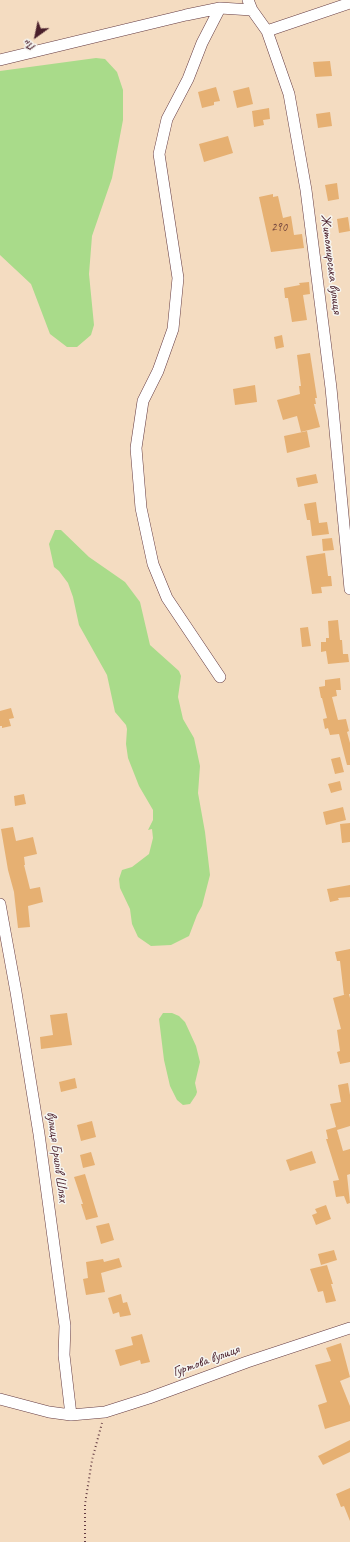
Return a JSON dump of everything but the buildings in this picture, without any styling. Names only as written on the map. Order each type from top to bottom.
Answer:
[{"type":"street","points":[[267,31],[350,3]]},
{"type":"street","points":[[0,60],[186,15],[220,8],[250,5]]},
{"type":"street","name":"Житомирська вулиця","points":[[250,5],[267,31],[289,94],[306,190],[331,388],[350,589]]},
{"type":"street","points":[[220,8],[202,43],[188,79],[167,119],[159,154],[178,278],[173,329],[158,371],[143,401],[136,448],[141,508],[153,564],[167,598],[220,677]]},
{"type":"street","name":"вулиця Брилів Шлях","points":[[0,904],[40,1142],[65,1326],[64,1355],[71,1415]]},
{"type":"street","name":"Гуртова вулиця","points":[[0,1399],[49,1412],[71,1415],[105,1412],[149,1398],[247,1362],[350,1328]]},
{"type":"path","points":[[85,1542],[85,1504],[92,1460],[105,1412]]},
{"type":"green space","points":[[96,58],[105,59],[117,72],[123,90],[123,120],[112,178],[92,236],[89,274],[94,325],[91,335],[77,347],[67,347],[50,334],[31,284],[0,255],[0,71]]},
{"type":"green space","points":[[55,530],[61,530],[89,557],[125,582],[140,602],[150,645],[179,671],[181,676],[178,697],[183,719],[194,738],[200,766],[198,793],[205,832],[210,875],[202,906],[189,936],[171,945],[151,946],[138,937],[132,924],[130,909],[120,888],[119,879],[122,870],[132,867],[149,854],[153,838],[152,829],[148,830],[153,820],[153,810],[139,786],[128,758],[126,725],[115,712],[107,675],[79,625],[73,597],[68,583],[54,567],[49,544]]},
{"type":"green space","points":[[163,1013],[172,1013],[179,1016],[185,1022],[196,1046],[200,1062],[195,1083],[197,1092],[190,1104],[183,1105],[177,1100],[170,1086],[164,1060],[159,1019]]}]
